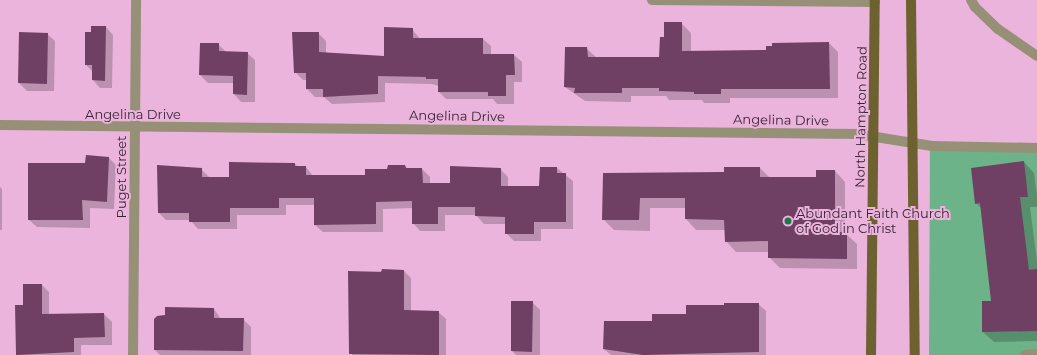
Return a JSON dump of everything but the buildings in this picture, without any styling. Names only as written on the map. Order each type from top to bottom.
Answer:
[{"type":"main road","points":[[911,0],[915,355]]},
{"type":"main road","name":"North Hampton Road","points":[[871,355],[875,1]]},
{"type":"street","name":"Puget Street","points":[[133,355],[136,0]]},
{"type":"street","points":[[652,0],[875,1]]},
{"type":"street","points":[[971,0],[975,7],[998,29],[1037,56]]},
{"type":"street","name":"Angelina Drive","points":[[0,125],[857,134],[932,146],[1037,148]]},
{"type":"street","points":[[1025,355],[1037,354]]},
{"type":"green space","points":[[1037,143],[1037,355],[929,355],[930,144]]},
{"type":"place","name":"Abundant Faith Church of God in Christ","points":[[788,221]]}]
